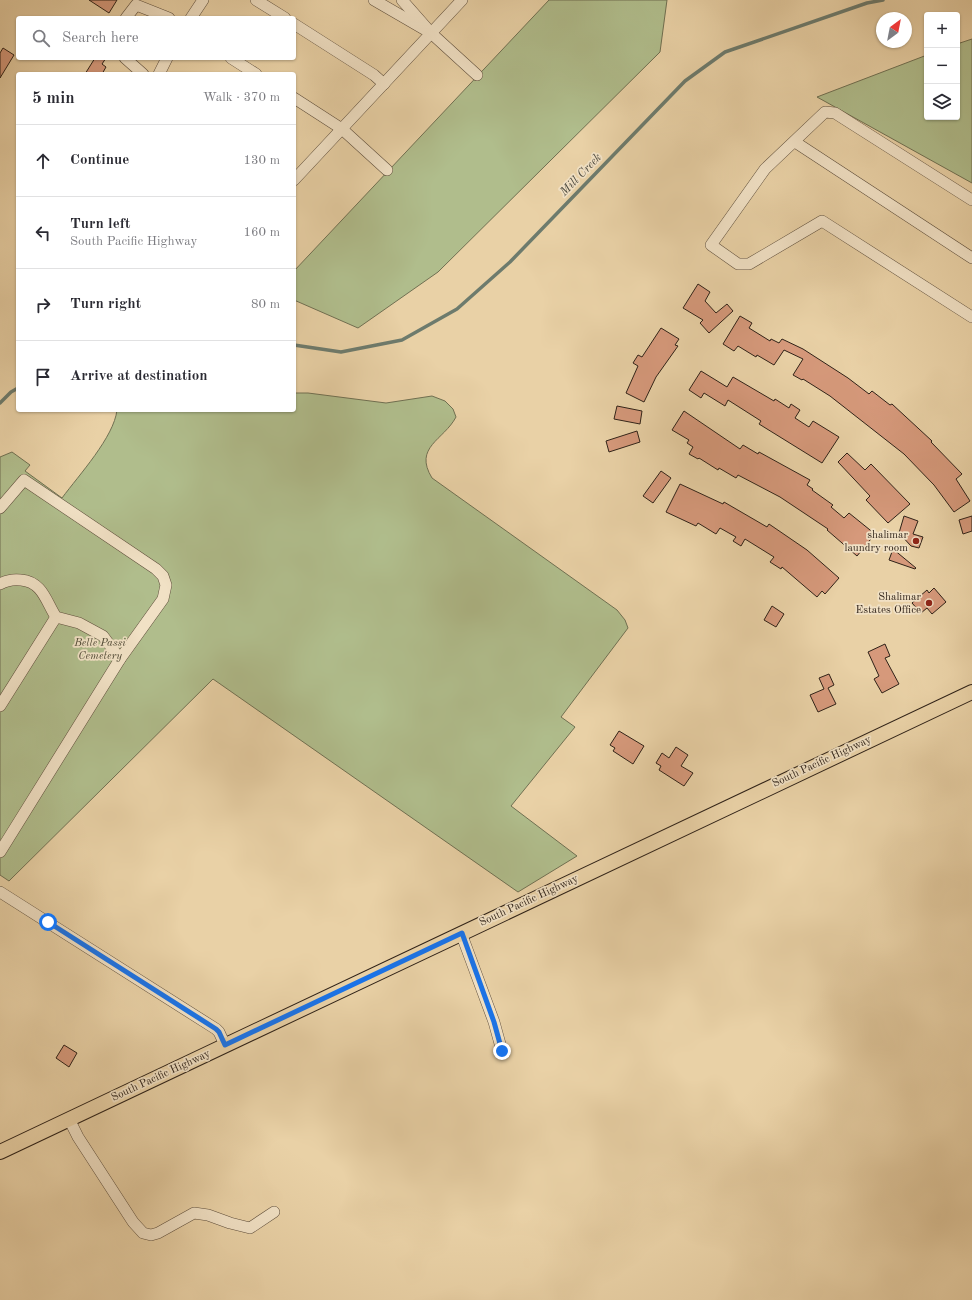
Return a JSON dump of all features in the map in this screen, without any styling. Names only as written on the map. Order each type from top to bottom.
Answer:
[{"type":"main road","name":"South Pacific Highway","points":[[0,1152],[972,692]]},
{"type":"street","points":[[192,16],[203,0]]},
{"type":"street","points":[[256,0],[282,16]]},
{"type":"street","points":[[374,0],[431,32]]},
{"type":"street","points":[[402,0],[431,32],[477,75]]},
{"type":"street","points":[[296,178],[462,0]]},
{"type":"street","points":[[128,16],[136,5],[164,16]]},
{"type":"street","points":[[296,25],[374,75],[384,84]]},
{"type":"street","points":[[127,60],[141,72]]},
{"type":"street","points":[[160,72],[167,60]]},
{"type":"street","points":[[234,60],[253,72]]},
{"type":"street","points":[[296,99],[342,129],[387,170]]},
{"type":"street","points":[[972,200],[835,113],[825,112],[765,169],[711,245],[738,264],[749,264],[822,221],[972,317]]},
{"type":"street","points":[[795,142],[972,258]]},
{"type":"street","points":[[0,508],[24,480],[156,569],[163,576],[166,585],[163,599],[120,659],[0,852]]},
{"type":"street","points":[[0,584],[15,579],[34,584],[41,590],[56,617],[79,623],[103,636],[120,659]]},
{"type":"street","points":[[0,706],[56,617]]},
{"type":"street","points":[[0,892],[216,1029],[225,1045]]},
{"type":"street","points":[[462,933],[494,1022],[502,1051]]},
{"type":"street","points":[[69,1119],[78,1138],[129,1216],[143,1233],[151,1235],[158,1233],[194,1213],[208,1214],[230,1223],[250,1228],[274,1212]]},
{"type":"green space","points":[[549,0],[667,0],[660,52],[438,272],[358,328],[296,301],[296,269]]},
{"type":"green space","points":[[972,39],[972,183],[817,97],[924,56],[924,120],[960,120],[960,43]]},
{"type":"green space","name":"Belle Passi Cemetery","points":[[296,393],[308,393],[386,403],[432,396],[445,401],[453,409],[456,417],[451,425],[432,444],[428,451],[426,459],[427,467],[432,478],[617,610],[625,620],[628,628],[561,717],[575,727],[511,806],[577,856],[518,892],[213,679],[9,881],[0,875],[0,457],[12,452],[30,465],[25,471],[62,498],[95,456],[110,432],[116,412],[296,412]]},
{"type":"building","points":[[89,0],[117,0],[109,13]]},
{"type":"building","points":[[3,48],[14,55],[0,78],[0,53]]},
{"type":"building","points":[[94,60],[105,60],[102,64],[106,67],[103,72],[86,72]]},
{"type":"building","points":[[698,284],[710,292],[705,301],[716,313],[727,304],[733,311],[709,333],[700,323],[703,320],[683,308]]},
{"type":"building","points":[[740,316],[752,323],[749,328],[770,341],[771,339],[779,343],[782,339],[803,349],[848,378],[869,394],[872,391],[890,405],[892,404],[932,441],[931,442],[962,474],[956,479],[970,501],[954,512],[934,485],[904,454],[830,396],[803,379],[802,380],[793,375],[803,359],[784,350],[774,365],[757,355],[756,357],[738,346],[734,351],[723,344]]},
{"type":"building","points":[[661,328],[679,339],[675,345],[678,346],[656,377],[644,402],[626,393],[638,366],[633,363],[638,355],[642,357]]},
{"type":"building","points":[[701,371],[727,387],[733,377],[789,408],[791,404],[800,410],[795,418],[809,427],[813,421],[839,437],[822,463],[759,424],[761,421],[728,400],[725,406],[704,393],[701,398],[689,390]]},
{"type":"building","points":[[617,406],[642,411],[640,424],[614,419]]},
{"type":"building","points":[[684,411],[740,449],[743,445],[758,454],[759,452],[810,480],[807,485],[833,505],[831,507],[844,518],[849,513],[875,534],[857,556],[827,530],[828,529],[780,497],[738,475],[736,478],[719,468],[718,470],[699,458],[698,459],[689,454],[693,447],[687,443],[689,440],[672,430]]},
{"type":"building","points":[[637,431],[640,442],[609,452],[606,441]]},
{"type":"building","points":[[847,453],[865,470],[871,464],[910,504],[888,523],[866,500],[870,496],[838,462]]},
{"type":"building","points":[[661,471],[671,478],[653,503],[643,496]]},
{"type":"building","points":[[680,484],[723,504],[724,502],[767,527],[769,524],[807,550],[839,578],[825,594],[822,591],[817,597],[782,567],[781,569],[770,562],[774,557],[745,539],[741,546],[733,541],[736,537],[720,528],[716,534],[698,523],[696,526],[666,512]]},
{"type":"building","points":[[904,516],[918,521],[913,534],[923,537],[919,548],[911,546],[899,533]]},
{"type":"building","points":[[972,516],[972,531],[963,534],[959,520]]},
{"type":"building","points":[[893,549],[916,568],[915,569],[889,560]]},
{"type":"building","points":[[934,588],[946,602],[932,614],[927,608],[921,613],[912,603],[927,590],[929,593]]},
{"type":"building","points":[[772,606],[784,614],[776,627],[764,620]]},
{"type":"building","points":[[885,644],[890,656],[885,658],[899,684],[882,693],[874,679],[879,676],[868,652]]},
{"type":"building","points":[[829,674],[834,685],[828,688],[836,704],[818,712],[810,695],[824,689],[819,678]]},
{"type":"building","points":[[619,731],[644,746],[633,764],[613,751],[615,748],[610,745]]},
{"type":"building","points":[[676,747],[688,755],[681,766],[693,773],[684,786],[659,770],[661,766],[656,763],[662,753],[669,758]]},
{"type":"building","points":[[64,1045],[77,1053],[69,1067],[56,1058]]},
{"type":"waterway","name":"Mill Creek","points":[[296,345],[341,352],[402,340],[457,309],[510,262],[685,81],[725,52],[867,3],[883,0]]},
{"type":"waterway","name":"Mill Creek","points":[[0,403],[16,389]]},
{"type":"place","name":"shalimar laundry room","points":[[916,541]]},
{"type":"place","name":"Shalimar Estates Office","points":[[929,603]]},
{"type":"route","points":[[48,922],[216,1029],[225,1045],[462,933],[494,1022],[502,1051]]}]
